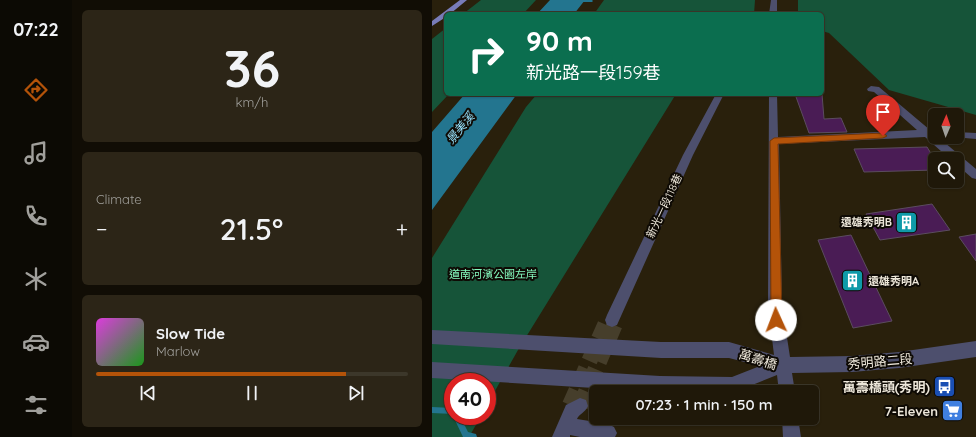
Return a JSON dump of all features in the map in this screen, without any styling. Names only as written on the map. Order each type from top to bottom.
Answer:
[{"type":"main road","points":[[448,12],[464,0]]},
{"type":"main road","points":[[459,12],[474,0]]},
{"type":"main road","points":[[432,24],[444,15]]},
{"type":"main road","points":[[432,32],[444,23]]},
{"type":"street","points":[[773,12],[774,0]]},
{"type":"street","points":[[871,89],[876,89],[928,132]]},
{"type":"street","name":"新光一段118巷","points":[[611,322],[688,155],[719,96]]},
{"type":"street","points":[[774,96],[775,305],[785,385]]},
{"type":"street","points":[[774,141],[928,134]]},
{"type":"street","points":[[964,135],[976,136]]},
{"type":"street","points":[[942,144],[976,175]]},
{"type":"street","name":"萬壽橋","points":[[432,337],[662,350],[729,350],[783,365]]},
{"type":"street","name":"秀明路二段","points":[[783,365],[852,364],[899,360],[976,349]]},
{"type":"street","name":"萬壽橋","points":[[432,370],[660,384],[732,384],[783,365]]},
{"type":"street","points":[[574,408],[563,432],[608,433],[606,437]]},
{"type":"street","points":[[791,425],[792,437]]},
{"type":"green space","points":[[481,0],[536,0],[525,12],[466,12]]},
{"type":"green space","points":[[604,0],[755,0],[754,12],[595,12]]},
{"type":"green space","points":[[798,0],[976,0],[976,115],[964,112],[964,108],[952,108],[889,90],[829,33],[824,32],[824,12],[798,12]]},
{"type":"green space","points":[[444,30],[444,96],[447,96],[432,112],[432,39]]},
{"type":"green space","name":"道南河濱公園左岸","points":[[535,96],[675,96],[518,350],[496,389],[496,373],[444,373],[444,425],[476,425],[469,437],[432,437],[432,258],[526,107]]},
{"type":"water","points":[[550,0],[585,0],[576,12],[539,12]]},
{"type":"water","name":"景美溪","points":[[463,96],[516,96],[432,210],[432,132]]},
{"type":"building","points":[[796,96],[822,96],[824,119],[841,118],[847,132],[809,133]]},
{"type":"building","points":[[927,147],[930,152],[928,152],[928,170],[864,172],[854,149]]},
{"type":"building","name":"遠雄秀明B","points":[[932,204],[950,230],[880,240],[866,214]]},
{"type":"building","points":[[976,234],[976,261],[959,237]]},
{"type":"building","name":"遠雄秀明A","points":[[851,235],[892,321],[853,328],[818,240]]},
{"type":"waterway","points":[[577,1],[592,1]]},
{"type":"waterway","points":[[432,410],[444,411]]},
{"type":"waterway","points":[[461,425],[466,435],[473,437]]},
{"type":"tunnel","points":[[570,405],[606,323]]},
{"type":"tunnel","points":[[580,406],[615,324]]},
{"type":"place","name":"遠雄秀明B","points":[[907,222]]},
{"type":"place","name":"遠雄秀明A","points":[[853,281]]},
{"type":"place","name":"萬壽橋頭(秀明)","points":[[945,387]]},
{"type":"place","name":"7-Eleven","points":[[953,411]]},
{"type":"route","points":[[776,320],[774,141],[883,136]]}]
